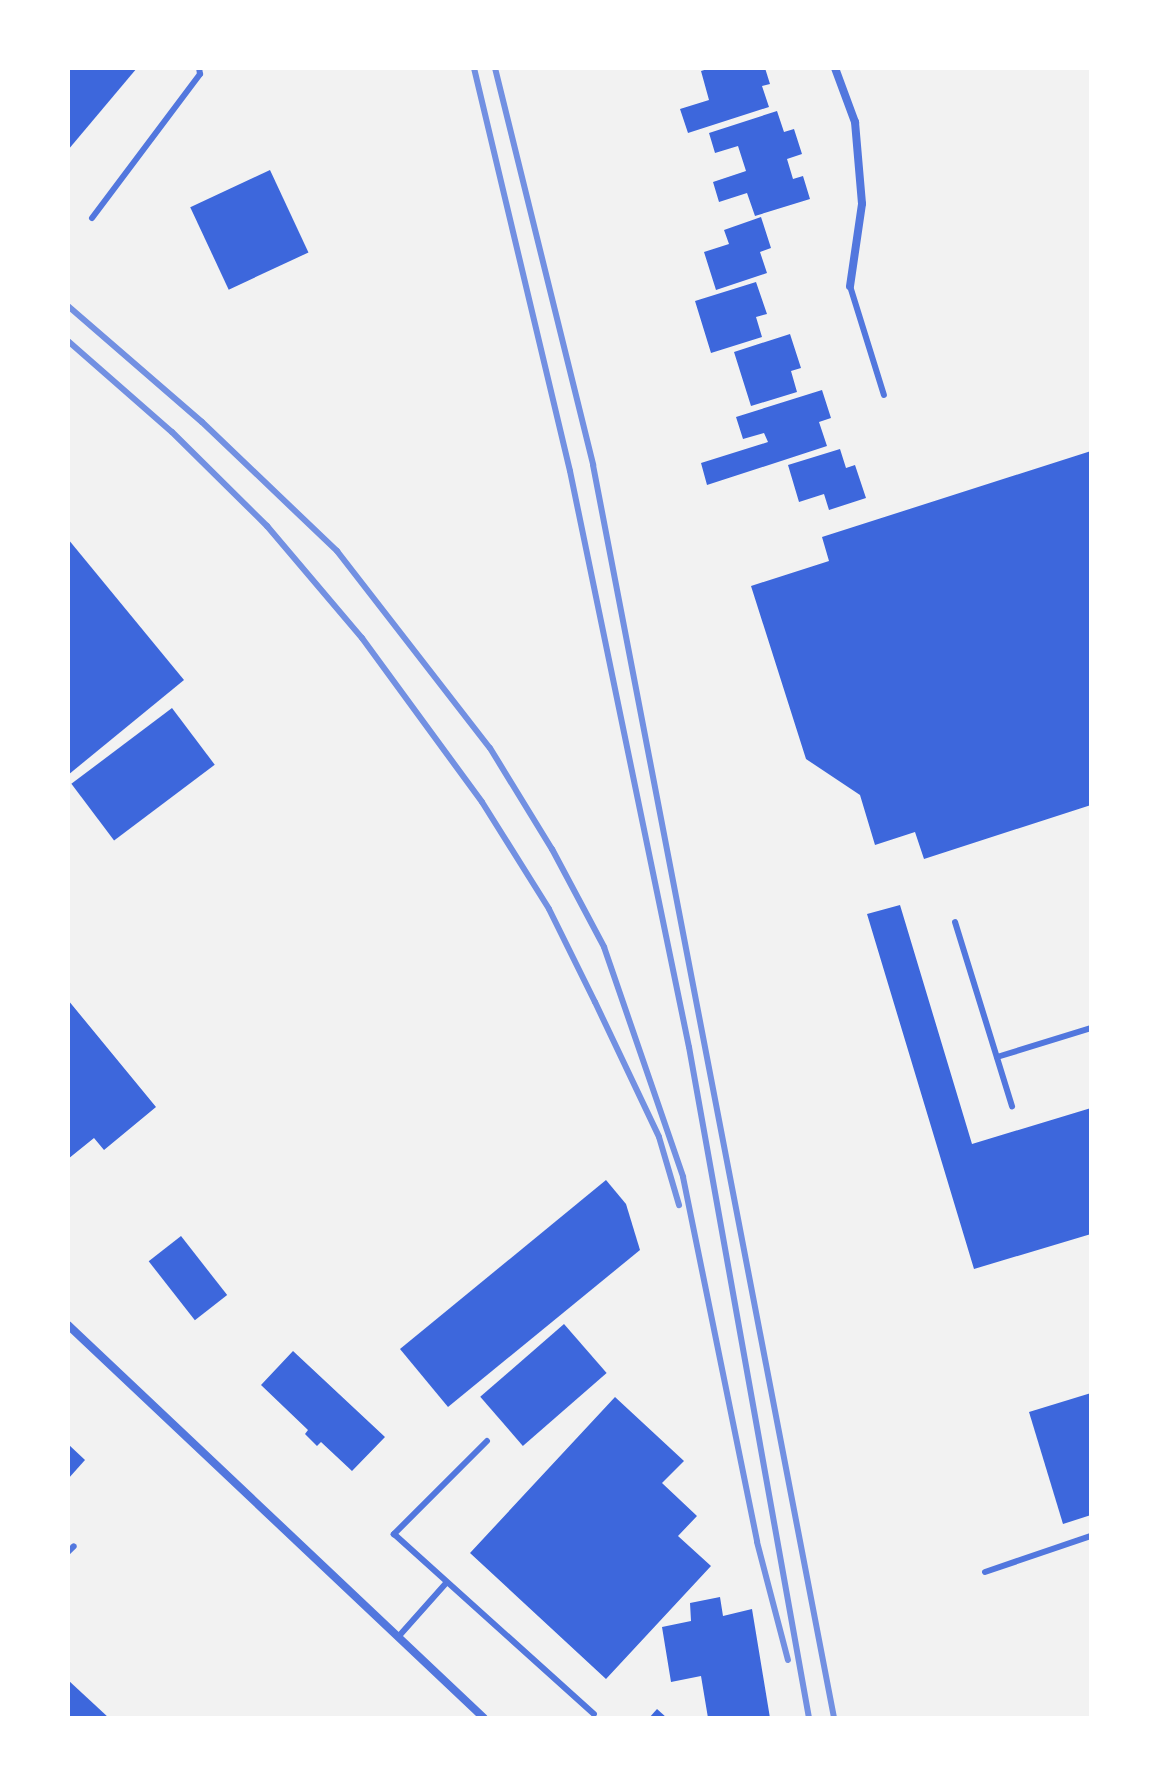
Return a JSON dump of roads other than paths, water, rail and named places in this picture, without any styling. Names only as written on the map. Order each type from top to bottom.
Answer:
[{"type":"street","points":[[835,68],[855,122],[862,204],[850,286]]},
{"type":"street","points":[[68,1325],[484,1718]]},
{"type":"lane","points":[[92,218],[200,74],[199,68]]},
{"type":"lane","points":[[850,286],[884,395]]},
{"type":"lane","points":[[955,922],[1012,1106]]},
{"type":"lane","points":[[997,1057],[1091,1028]]},
{"type":"lane","points":[[487,1441],[394,1534],[594,1714]]},
{"type":"lane","points":[[985,1572],[1091,1536]]},
{"type":"lane","points":[[399,1636],[446,1583]]},
{"type":"railway","points":[[474,68],[570,471],[689,1047],[809,1718]]},
{"type":"railway","points":[[495,68],[593,465],[834,1718]]},
{"type":"railway","points":[[68,306],[202,422],[337,551],[490,748],[552,849],[604,947],[683,1177],[757,1542],[788,1660]]},
{"type":"railway","points":[[68,341],[172,432],[267,526],[362,638],[482,802],[549,909],[595,1002],[659,1137],[679,1205]]}]
